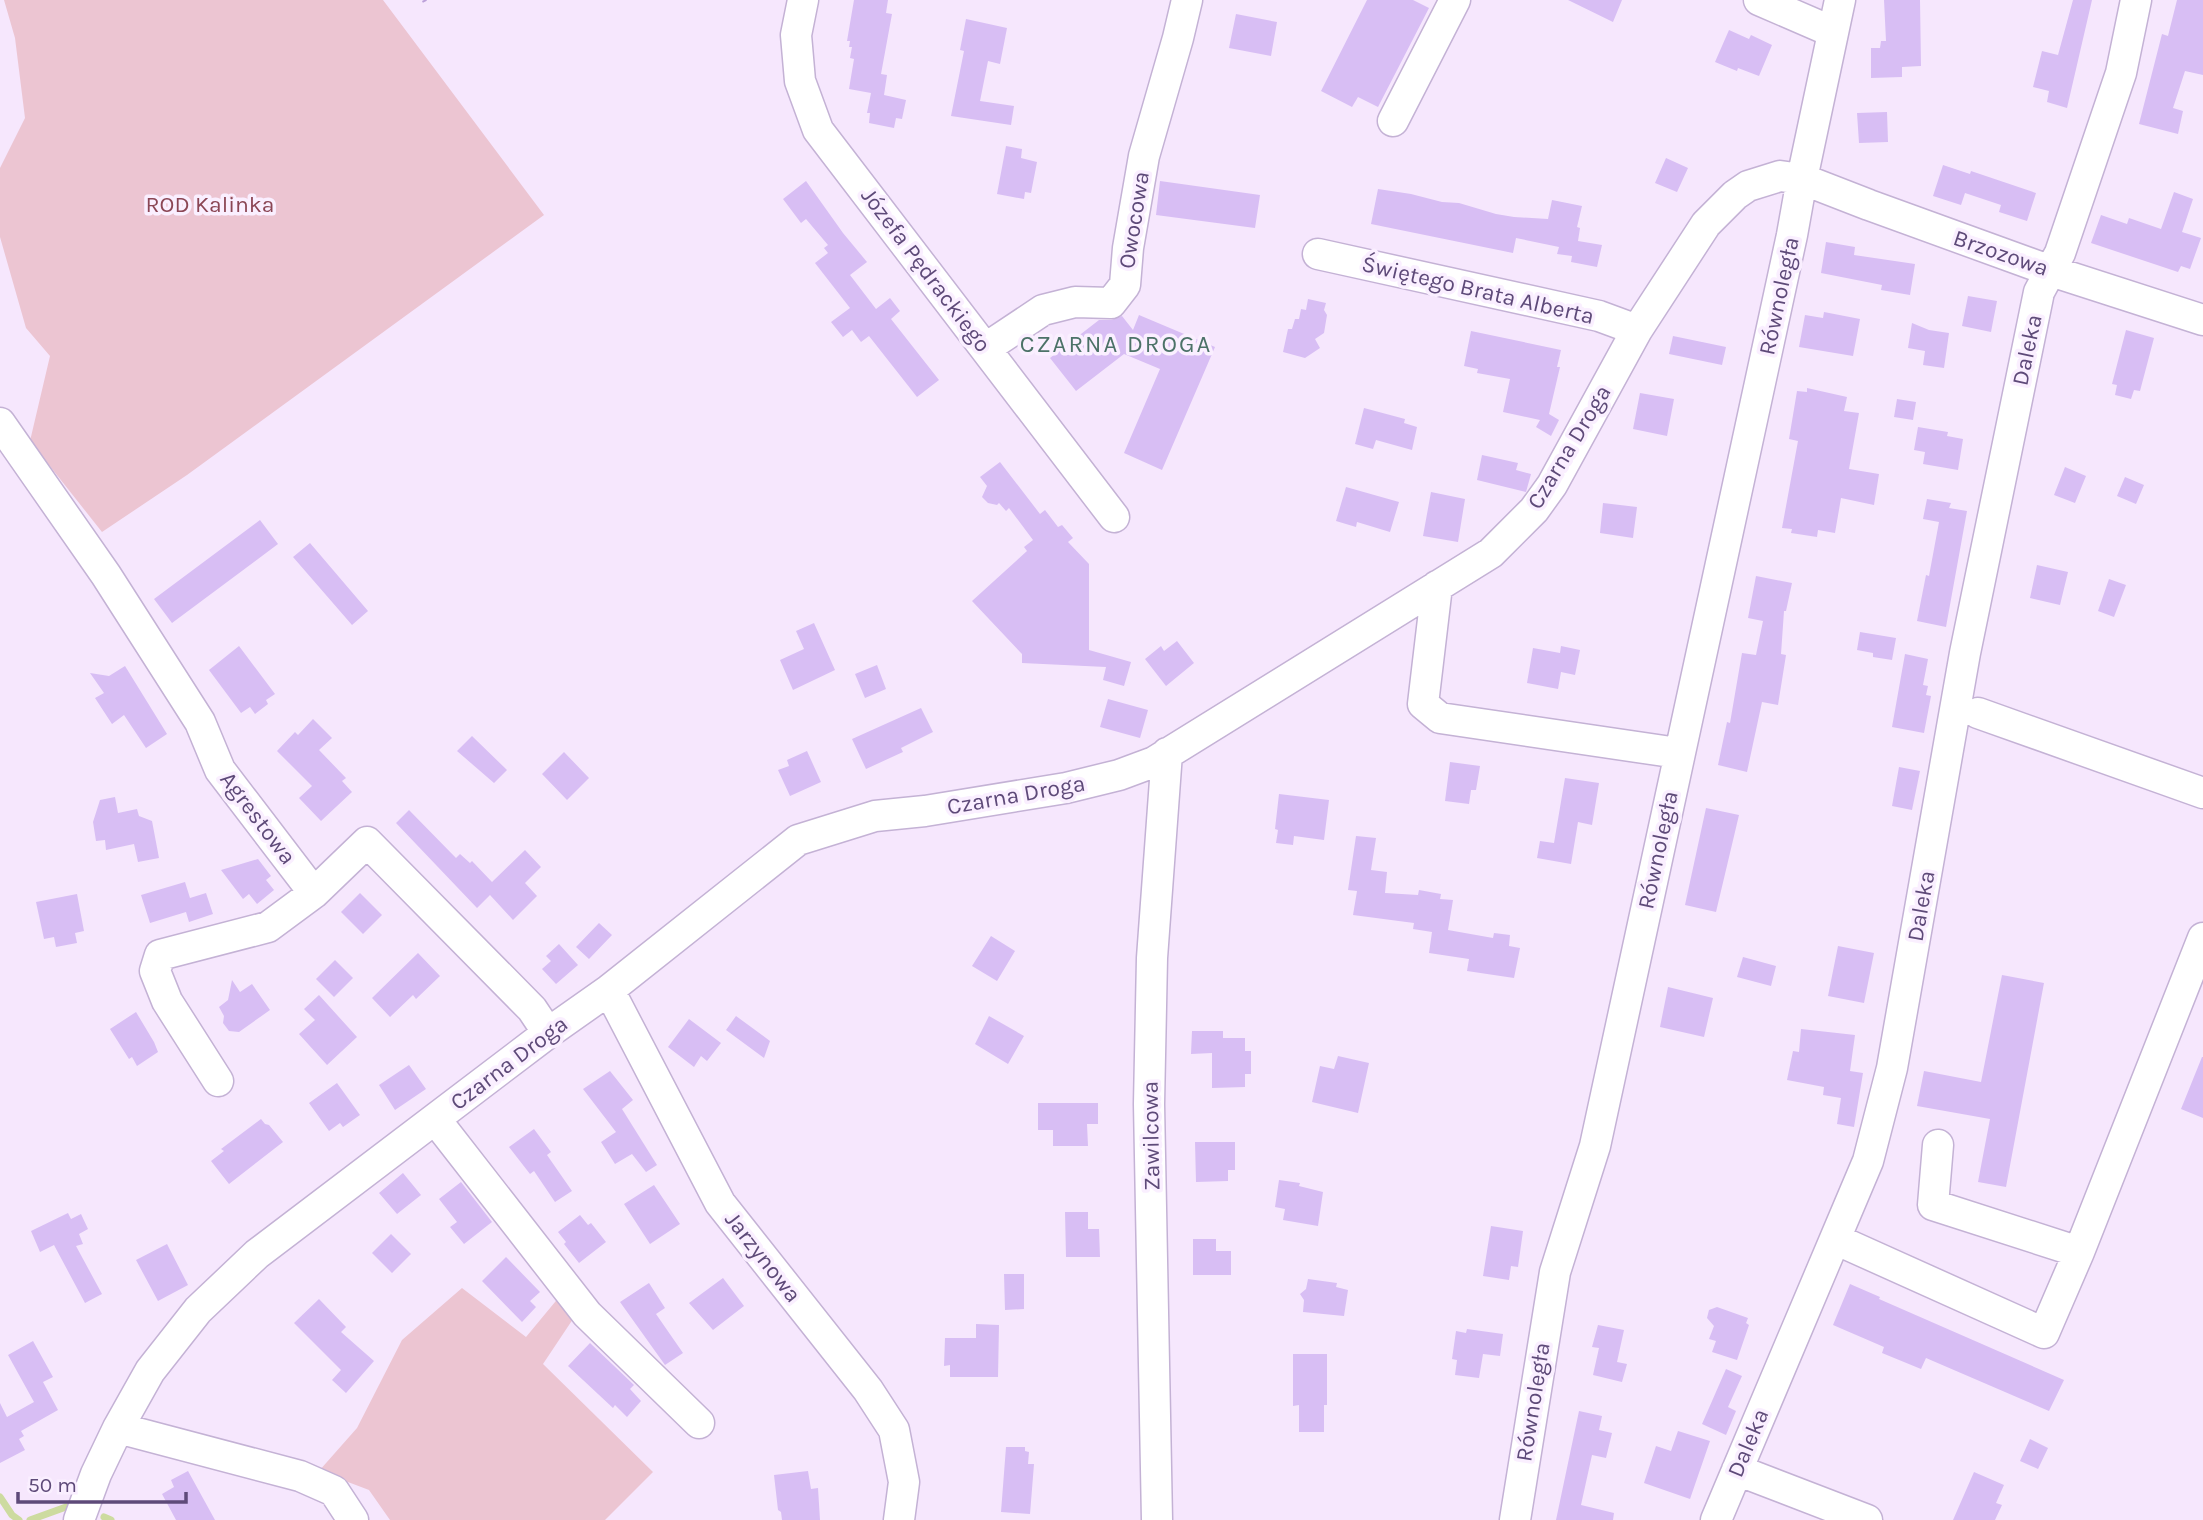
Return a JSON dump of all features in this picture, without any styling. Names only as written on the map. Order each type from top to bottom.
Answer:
[{"type":"street","name":"Józefa Pędrackiego","points":[[803,0],[796,35],[800,81],[818,130],[1114,517]]},
{"type":"street","name":"Owocowa","points":[[986,348],[1043,310],[1075,302],[1111,303],[1125,285],[1128,248],[1144,156],[1187,0]]},
{"type":"street","points":[[1393,121],[1455,0]]},
{"type":"street","points":[[1759,0],[1833,32]]},
{"type":"street","points":[[1802,179],[1840,0]]},
{"type":"street","name":"Daleka","points":[[1716,1520],[1868,1161],[1892,1068],[1965,653],[2039,292],[2060,253],[2121,73],[2136,0]]},
{"type":"street","name":"Czarna Droga","points":[[79,1520],[96,1474],[118,1427],[150,1371],[198,1310],[257,1254],[548,1033],[609,990],[798,840],[875,816],[925,811],[1066,788],[1119,775],[1154,762],[1491,553],[1535,510],[1552,485],[1637,330],[1706,224],[1748,186],[1780,176],[1802,179]]},
{"type":"street","name":"Brzozowa","points":[[1802,179],[2051,271],[2203,320]]},
{"type":"street","name":"Równoległa","points":[[1515,1520],[1555,1272],[1595,1146],[1802,179]]},
{"type":"street","name":"Świętego Brata Alberta","points":[[1318,254],[1599,316],[1637,330]]},
{"type":"street","name":"Agrestowa","points":[[0,423],[106,575],[200,722],[220,770],[314,892]]},
{"type":"street","points":[[1437,586],[1423,704],[1440,718],[1678,752]]},
{"type":"street","points":[[1979,713],[2203,793]]},
{"type":"street","name":"Zawilcowa","points":[[1157,1520],[1149,1104],[1152,958],[1167,753]]},
{"type":"street","points":[[218,1082],[167,1001],[155,971],[160,955],[268,927],[314,892],[367,842],[532,1009],[548,1033]]},
{"type":"street","points":[[1835,1239],[2044,1333],[2079,1252],[2203,938]]},
{"type":"street","name":"Jarzynowa","points":[[609,990],[720,1203],[869,1390],[894,1430],[904,1482],[899,1520]]},
{"type":"street","points":[[435,1119],[587,1314],[699,1423]]},
{"type":"street","points":[[1938,1145],[1933,1205],[2079,1252]]},
{"type":"street","points":[[118,1427],[300,1476],[334,1491],[353,1520]]},
{"type":"street","points":[[1737,1470],[1867,1520]]},
{"type":"green space","name":"ROD Kalinka","points":[[4,0],[383,0],[544,215],[187,475],[102,532],[30,441],[50,356],[26,328],[0,237],[0,168],[25,118],[15,38]]},
{"type":"green space","points":[[462,1288],[526,1337],[560,1296],[575,1316],[543,1364],[653,1472],[605,1520],[390,1520],[369,1490],[319,1471],[357,1428],[402,1340]]},
{"type":"building","points":[[854,0],[888,0],[886,13],[892,14],[881,74],[887,75],[884,95],[906,100],[902,119],[896,118],[894,128],[869,123],[870,113],[867,113],[871,93],[849,89],[854,59],[850,58],[852,47],[849,47],[850,41],[847,41]]},
{"type":"building","points":[[1367,0],[1413,0],[1429,8],[1378,107],[1358,97],[1352,107],[1321,91]]},
{"type":"building","points":[[1568,0],[1622,0],[1613,22]]},
{"type":"building","points":[[1884,0],[1920,0],[1921,66],[1902,67],[1902,77],[1871,78],[1871,48],[1880,48],[1881,41],[1886,41]]},
{"type":"building","points":[[2073,0],[2092,0],[2067,108],[2047,102],[2049,91],[2033,87],[2042,51],[2058,55]]},
{"type":"building","points":[[2177,0],[2203,0],[2203,75],[2185,71],[2173,108],[2183,111],[2178,134],[2139,124],[2162,34],[2168,36]]},
{"type":"building","points":[[1236,14],[1277,22],[1271,56],[1229,48]]},
{"type":"building","points":[[966,19],[1007,28],[1000,64],[988,61],[980,101],[1014,106],[1011,125],[951,116],[964,51],[960,50]]},
{"type":"building","points":[[1729,30],[1749,39],[1751,35],[1772,45],[1759,76],[1715,62]]},
{"type":"building","points":[[1887,112],[1888,142],[1859,143],[1857,113]]},
{"type":"building","points":[[1006,146],[1022,149],[1021,158],[1037,162],[1031,193],[1025,192],[1024,199],[997,194]]},
{"type":"building","points":[[1666,158],[1688,168],[1677,192],[1655,183]]},
{"type":"building","points":[[1943,165],[1970,174],[1971,171],[2036,193],[2027,221],[1999,212],[2001,205],[1965,193],[1961,205],[1933,196]]},
{"type":"building","points":[[806,181],[867,262],[850,275],[876,309],[890,298],[900,311],[891,319],[939,380],[917,397],[869,336],[861,342],[852,330],[843,337],[831,322],[850,308],[815,263],[828,253],[824,248],[828,245],[806,219],[801,223],[783,199]]},
{"type":"building","points":[[1160,181],[1260,195],[1255,228],[1156,215]]},
{"type":"building","points":[[1378,189],[1459,203],[1514,217],[1548,219],[1552,200],[1582,206],[1577,227],[1580,228],[1578,241],[1602,245],[1597,267],[1571,262],[1572,256],[1557,254],[1559,247],[1516,238],[1513,253],[1371,224]]},
{"type":"building","points":[[2174,192],[2193,199],[2182,232],[2201,238],[2190,269],[2181,266],[2178,272],[2091,243],[2101,215],[2127,224],[2129,218],[2161,229]]},
{"type":"building","points":[[1826,242],[1855,247],[1854,255],[1915,264],[1910,295],[1881,290],[1882,285],[1821,273]]},
{"type":"building","points":[[1968,296],[1997,301],[1991,332],[1962,326]]},
{"type":"building","points":[[1308,299],[1326,303],[1324,310],[1327,315],[1324,333],[1315,339],[1320,348],[1305,358],[1283,352],[1288,329],[1292,329],[1295,319],[1299,319],[1301,309],[1306,310]]},
{"type":"building","points":[[1824,312],[1860,319],[1853,356],[1799,347],[1805,315],[1823,318]]},
{"type":"building","points":[[1139,315],[1215,347],[1162,470],[1124,453],[1160,369],[1124,354],[1076,391],[1050,358],[1099,320],[1122,316],[1133,330]]},
{"type":"building","points":[[1912,323],[1929,330],[1949,333],[1944,368],[1923,365],[1925,351],[1908,348]]},
{"type":"building","points":[[2126,330],[2154,338],[2140,391],[2134,390],[2131,399],[2115,395],[2117,385],[2112,384]]},
{"type":"building","points":[[1471,331],[1561,350],[1557,367],[1560,367],[1549,414],[1559,420],[1551,436],[1536,427],[1540,420],[1503,412],[1510,379],[1477,373],[1478,369],[1464,366]]},
{"type":"building","points":[[1673,336],[1726,347],[1722,365],[1669,354]]},
{"type":"building","points":[[1807,388],[1847,397],[1844,411],[1859,413],[1849,469],[1879,474],[1874,505],[1841,498],[1835,533],[1818,530],[1817,537],[1791,533],[1792,529],[1782,528],[1798,441],[1789,439],[1797,391],[1807,392]]},
{"type":"building","points":[[1640,393],[1674,399],[1667,436],[1633,429]]},
{"type":"building","points":[[1897,399],[1916,402],[1913,420],[1894,417]]},
{"type":"building","points":[[1364,408],[1405,419],[1404,423],[1417,427],[1412,450],[1376,440],[1373,449],[1355,444]]},
{"type":"building","points":[[1918,427],[1948,432],[1947,436],[1963,439],[1958,470],[1923,464],[1925,452],[1914,450]]},
{"type":"building","points":[[1482,455],[1518,463],[1516,470],[1531,474],[1526,492],[1477,480]]},
{"type":"building","points":[[1000,462],[1040,514],[1045,510],[1058,527],[1062,525],[1073,538],[1068,542],[1089,564],[1089,650],[1131,662],[1124,686],[1103,680],[1106,667],[1022,663],[1022,654],[972,601],[1027,551],[1024,547],[1033,540],[1009,508],[1006,511],[999,503],[988,503],[982,497],[987,486],[980,477]]},
{"type":"building","points":[[2065,467],[2086,476],[2075,503],[2054,495]]},
{"type":"building","points":[[2125,477],[2144,485],[2136,504],[2117,496]]},
{"type":"building","points":[[1346,487],[1399,502],[1390,532],[1357,522],[1356,527],[1336,521]]},
{"type":"building","points":[[1431,492],[1465,499],[1458,542],[1423,536]]},
{"type":"building","points":[[1927,499],[1951,503],[1949,508],[1967,511],[1946,627],[1917,621],[1939,522],[1923,519]]},
{"type":"building","points":[[1603,503],[1637,507],[1633,538],[1600,533]]},
{"type":"building","points":[[260,520],[278,544],[172,623],[154,599]]},
{"type":"building","points":[[310,543],[368,611],[352,625],[293,557]]},
{"type":"building","points":[[2037,565],[2068,572],[2060,605],[2030,598]]},
{"type":"building","points":[[1756,576],[1792,583],[1784,611],[1781,654],[1786,655],[1778,705],[1762,702],[1747,772],[1718,765],[1727,722],[1730,723],[1742,653],[1756,655],[1763,621],[1748,618]]},
{"type":"building","points":[[2109,579],[2126,585],[2114,617],[2098,611]]},
{"type":"building","points":[[814,623],[835,670],[793,690],[780,660],[804,649],[796,631]]},
{"type":"building","points":[[1860,632],[1896,638],[1892,660],[1873,657],[1873,653],[1857,650]]},
{"type":"building","points":[[1177,641],[1194,663],[1166,686],[1145,659],[1161,646],[1164,651]]},
{"type":"building","points":[[239,646],[275,694],[266,700],[268,704],[255,714],[250,707],[241,713],[209,670]]},
{"type":"building","points":[[1561,646],[1580,650],[1575,675],[1561,672],[1558,689],[1527,683],[1533,648],[1560,653]]},
{"type":"building","points":[[1905,654],[1928,659],[1923,685],[1928,686],[1926,695],[1931,696],[1924,733],[1892,727]]},
{"type":"building","points":[[877,665],[886,689],[865,698],[855,674]]},
{"type":"building","points":[[125,666],[167,734],[146,748],[124,715],[112,724],[95,698],[104,693],[90,673],[109,676]]},
{"type":"building","points":[[1108,699],[1148,710],[1140,738],[1100,727]]},
{"type":"building","points":[[921,708],[933,732],[901,748],[903,752],[866,769],[852,739]]},
{"type":"building","points":[[313,719],[332,738],[319,750],[346,778],[342,781],[352,792],[321,821],[299,798],[312,786],[277,751],[295,732],[298,735]]},
{"type":"building","points":[[472,736],[507,770],[494,783],[457,751]]},
{"type":"building","points":[[807,751],[821,782],[790,796],[778,770],[789,766],[787,760]]},
{"type":"building","points":[[564,752],[589,778],[567,800],[542,774]]},
{"type":"building","points":[[1450,762],[1480,766],[1476,790],[1471,790],[1469,804],[1445,801]]},
{"type":"building","points":[[1899,767],[1920,771],[1912,810],[1892,806]]},
{"type":"building","points":[[1565,778],[1599,783],[1592,825],[1578,822],[1571,864],[1537,858],[1540,841],[1554,843]]},
{"type":"building","points":[[1279,794],[1329,800],[1324,840],[1294,836],[1293,845],[1276,843]]},
{"type":"building","points":[[115,797],[118,813],[137,809],[139,816],[152,821],[159,858],[138,862],[134,844],[106,850],[105,840],[96,841],[93,822],[100,800]]},
{"type":"building","points":[[1706,808],[1739,815],[1716,912],[1685,905]]},
{"type":"building","points":[[409,810],[456,858],[460,854],[470,863],[472,861],[492,882],[525,850],[541,867],[525,883],[537,896],[513,920],[490,895],[477,908],[396,823]]},
{"type":"building","points":[[1356,836],[1376,838],[1371,870],[1387,872],[1385,893],[1418,895],[1419,890],[1441,894],[1440,899],[1453,900],[1448,930],[1493,938],[1494,933],[1510,935],[1509,946],[1520,948],[1514,978],[1467,971],[1469,959],[1429,953],[1432,932],[1413,929],[1414,923],[1353,915],[1357,891],[1348,890]]},
{"type":"building","points":[[258,859],[271,876],[266,880],[274,890],[257,904],[249,894],[243,899],[221,870]]},
{"type":"building","points":[[185,882],[190,898],[206,893],[213,914],[189,922],[186,912],[150,923],[141,895]]},
{"type":"building","points":[[360,893],[382,915],[363,934],[341,912]]},
{"type":"building","points":[[77,894],[84,931],[75,933],[77,943],[56,947],[54,937],[44,939],[36,902]]},
{"type":"building","points":[[599,923],[612,935],[589,959],[576,947]]},
{"type":"building","points":[[991,936],[1015,951],[997,981],[972,966]]},
{"type":"building","points":[[559,944],[578,965],[556,984],[542,969],[551,961],[546,956]]},
{"type":"building","points":[[1838,946],[1874,953],[1864,1003],[1828,996]]},
{"type":"building","points":[[418,953],[440,976],[416,999],[413,995],[390,1017],[372,998]]},
{"type":"building","points":[[1743,957],[1776,966],[1771,986],[1737,977]]},
{"type":"building","points":[[335,960],[353,978],[334,997],[316,979]]},
{"type":"building","points":[[2002,975],[2044,983],[2006,1187],[1978,1182],[1990,1119],[1917,1106],[1924,1071],[1981,1082]]},
{"type":"building","points":[[232,980],[240,992],[252,984],[270,1010],[239,1032],[229,1031],[223,1023],[224,1016],[219,1007],[228,1000]]},
{"type":"building","points":[[1668,987],[1713,998],[1704,1037],[1660,1027]]},
{"type":"building","points":[[319,995],[357,1037],[327,1065],[299,1034],[315,1020],[304,1009]]},
{"type":"building","points":[[136,1012],[158,1052],[137,1066],[132,1057],[129,1059],[110,1029]]},
{"type":"building","points":[[736,1016],[770,1041],[764,1058],[726,1030]]},
{"type":"building","points":[[989,1016],[1024,1036],[1008,1064],[975,1044]]},
{"type":"building","points":[[689,1019],[721,1043],[707,1061],[701,1056],[694,1067],[668,1047]]},
{"type":"building","points":[[1801,1029],[1855,1035],[1850,1071],[1863,1073],[1854,1127],[1837,1124],[1841,1098],[1823,1095],[1824,1087],[1787,1080],[1793,1051],[1799,1052]]},
{"type":"building","points":[[1192,1031],[1223,1031],[1223,1038],[1245,1038],[1245,1051],[1251,1051],[1251,1074],[1245,1074],[1245,1087],[1212,1088],[1212,1053],[1191,1054]]},
{"type":"building","points":[[1338,1056],[1369,1063],[1358,1113],[1312,1102],[1320,1066],[1334,1069]]},
{"type":"building","points":[[2203,1057],[2203,1118],[2181,1109]]},
{"type":"building","points":[[409,1065],[426,1089],[395,1110],[379,1085]]},
{"type":"building","points":[[610,1071],[633,1100],[622,1109],[657,1165],[646,1172],[632,1154],[615,1164],[601,1142],[616,1132],[583,1089]]},
{"type":"building","points":[[337,1083],[360,1115],[343,1127],[340,1123],[329,1131],[309,1103]]},
{"type":"building","points":[[1038,1103],[1098,1103],[1098,1124],[1087,1124],[1088,1146],[1053,1146],[1053,1130],[1038,1130]]},
{"type":"building","points":[[261,1119],[283,1142],[229,1184],[211,1161],[224,1151],[221,1149]]},
{"type":"building","points":[[534,1129],[551,1152],[547,1155],[572,1191],[555,1202],[534,1171],[530,1174],[509,1147]]},
{"type":"building","points":[[1195,1142],[1235,1142],[1235,1170],[1228,1170],[1228,1181],[1196,1182]]},
{"type":"building","points":[[403,1173],[421,1195],[397,1214],[379,1193]]},
{"type":"building","points":[[1279,1180],[1300,1183],[1299,1186],[1323,1192],[1318,1226],[1283,1220],[1285,1209],[1275,1207]]},
{"type":"building","points":[[461,1182],[492,1222],[464,1244],[450,1227],[457,1222],[439,1199]]},
{"type":"building","points":[[654,1185],[680,1224],[650,1244],[624,1204]]},
{"type":"building","points":[[1065,1212],[1088,1212],[1088,1229],[1099,1229],[1100,1257],[1066,1257]]},
{"type":"building","points":[[68,1213],[71,1219],[81,1214],[88,1229],[79,1234],[83,1244],[76,1246],[102,1294],[85,1303],[54,1245],[40,1252],[31,1231]]},
{"type":"building","points":[[580,1215],[588,1225],[591,1223],[606,1242],[579,1263],[558,1232]]},
{"type":"building","points":[[1491,1226],[1523,1231],[1518,1267],[1511,1266],[1509,1280],[1483,1276]]},
{"type":"building","points":[[391,1234],[411,1254],[392,1273],[372,1253]]},
{"type":"building","points":[[1193,1239],[1216,1239],[1216,1251],[1231,1251],[1231,1275],[1193,1275]]},
{"type":"building","points":[[167,1244],[188,1285],[158,1301],[136,1260]]},
{"type":"building","points":[[506,1257],[540,1292],[530,1301],[536,1307],[522,1322],[482,1281]]},
{"type":"building","points":[[1004,1274],[1024,1274],[1024,1309],[1005,1310]]},
{"type":"building","points":[[723,1278],[744,1306],[713,1330],[689,1303]]},
{"type":"building","points":[[1308,1279],[1337,1283],[1336,1287],[1348,1290],[1344,1316],[1303,1312],[1304,1300],[1300,1294],[1306,1289]]},
{"type":"building","points":[[649,1283],[665,1308],[656,1314],[683,1353],[665,1365],[620,1302]]},
{"type":"building","points":[[1850,1284],[2064,1380],[2049,1411],[1926,1358],[1921,1369],[1882,1353],[1884,1347],[1833,1325]]},
{"type":"building","points":[[319,1299],[346,1327],[341,1332],[374,1361],[346,1393],[332,1380],[341,1370],[294,1323]]},
{"type":"building","points":[[1717,1307],[1748,1318],[1746,1323],[1749,1325],[1737,1360],[1712,1352],[1716,1341],[1709,1339],[1714,1326],[1707,1318],[1709,1310]]},
{"type":"building","points":[[976,1324],[999,1325],[998,1377],[950,1377],[950,1365],[944,1366],[945,1338],[976,1338]]},
{"type":"building","points":[[1598,1325],[1624,1330],[1617,1362],[1627,1364],[1622,1382],[1593,1375],[1599,1348],[1592,1347]]},
{"type":"building","points":[[1467,1329],[1503,1334],[1500,1356],[1483,1354],[1479,1378],[1455,1375],[1457,1360],[1452,1359],[1456,1331],[1466,1333]]},
{"type":"building","points":[[33,1341],[53,1377],[43,1382],[58,1410],[21,1431],[24,1436],[19,1439],[25,1450],[0,1463],[0,1403],[7,1417],[34,1402],[8,1355]]},
{"type":"building","points":[[590,1343],[634,1385],[630,1389],[641,1401],[627,1417],[615,1405],[613,1408],[568,1366]]},
{"type":"building","points":[[1293,1354],[1327,1354],[1324,1432],[1299,1432],[1299,1405],[1293,1406]]},
{"type":"building","points":[[1726,1369],[1742,1376],[1728,1407],[1736,1411],[1726,1435],[1702,1424]]},
{"type":"building","points":[[1579,1411],[1602,1416],[1599,1430],[1612,1433],[1606,1458],[1592,1455],[1581,1505],[1614,1513],[1613,1520],[1556,1520]]},
{"type":"building","points":[[1678,1431],[1710,1441],[1690,1499],[1644,1483],[1656,1446],[1671,1451]]},
{"type":"building","points":[[2030,1439],[2048,1448],[2038,1469],[2020,1461]]},
{"type":"building","points":[[1006,1447],[1025,1447],[1025,1451],[1029,1452],[1028,1464],[1034,1464],[1030,1514],[1001,1512]]},
{"type":"building","points":[[188,1471],[215,1520],[176,1520],[162,1494],[174,1487],[171,1480]]},
{"type":"building","points":[[808,1471],[811,1489],[818,1488],[820,1520],[782,1520],[778,1510],[774,1475]]},
{"type":"building","points":[[1974,1472],[2004,1485],[1996,1503],[2002,1505],[1995,1520],[1953,1520]]},
{"type":"waterway","points":[[0,1497],[12,1515],[19,1520]]},
{"type":"waterway","points":[[30,1520],[66,1507]]},
{"type":"waterway","points":[[104,1517],[111,1520]]},
{"type":"district","name":"CZARNA DROGA","points":[[1116,344]]}]
